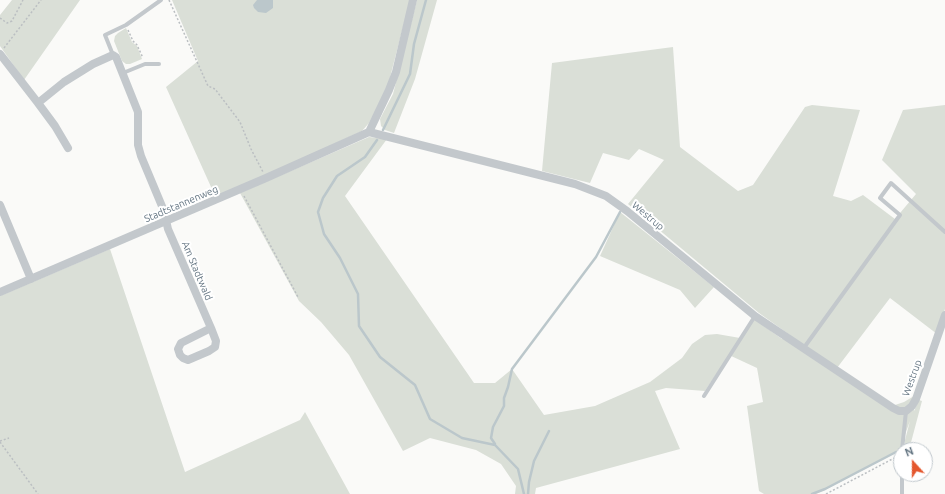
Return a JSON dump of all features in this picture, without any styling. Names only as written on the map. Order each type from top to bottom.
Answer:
[{"type":"street","points":[[369,132],[396,72],[413,0]]},
{"type":"street","points":[[0,53],[55,126],[68,148]]},
{"type":"street","points":[[38,103],[64,82],[93,64],[113,55]]},
{"type":"street","name":"Am Stadtwald","points":[[113,55],[116,57],[138,112],[138,146],[141,156],[164,211],[168,229],[211,328],[216,341],[215,347],[188,360],[180,355],[178,349],[181,343],[211,328]]},
{"type":"street","name":"Stadtstannenweg","points":[[0,292],[167,221],[369,132]]},
{"type":"street","name":"Westrup","points":[[369,132],[576,184],[606,196],[627,211],[755,316],[899,411],[906,411],[912,406],[916,399],[945,315]]},
{"type":"street","points":[[0,205],[31,279]]},
{"type":"lane","points":[[113,55],[105,35],[126,25],[161,0]]},
{"type":"lane","points":[[123,73],[145,64],[160,64]]},
{"type":"lane","points":[[803,349],[900,215],[880,198],[891,183],[945,232]]},
{"type":"lane","points":[[704,396],[755,316]]},
{"type":"lane","points":[[903,442],[906,411]]},
{"type":"lane","points":[[902,482],[902,494]]},
{"type":"path","points":[[0,18],[8,23],[12,20],[23,0]]},
{"type":"path","points":[[0,53],[41,0]]},
{"type":"path","points":[[169,0],[208,86],[215,89],[240,122],[251,149],[266,178]]},
{"type":"path","points":[[126,25],[145,64]]},
{"type":"path","points":[[240,189],[298,297]]},
{"type":"path","points":[[9,438],[0,442],[38,494]]},
{"type":"path","points":[[826,494],[893,458]]},
{"type":"shaded area","points":[[12,0],[80,0],[24,80],[0,46],[0,15]]},
{"type":"shaded area","points":[[172,0],[410,0],[387,89],[369,123],[362,131],[216,198],[166,87],[198,61]]},
{"type":"shaded area","points":[[257,0],[273,0],[273,8],[266,13],[258,12],[253,5]]},
{"type":"shaded area","points":[[417,0],[437,0],[415,79],[394,133],[385,130],[381,126],[380,119],[393,94]]},
{"type":"shaded area","points":[[126,28],[132,42],[137,46],[142,59],[130,64],[126,64],[122,61],[114,41],[115,36]]},
{"type":"shaded area","points":[[673,47],[680,147],[738,191],[753,185],[805,107],[812,105],[860,110],[833,196],[851,201],[863,195],[895,219],[916,194],[882,160],[903,110],[945,105],[945,309],[937,334],[890,298],[837,368],[892,406],[904,402],[914,396],[914,411],[919,400],[922,401],[911,442],[905,442],[910,421],[902,442],[893,442],[893,454],[825,490],[816,494],[764,494],[759,491],[747,406],[763,402],[757,368],[729,355],[705,391],[666,388],[655,391],[680,449],[536,488],[535,494],[515,494],[516,486],[501,464],[476,450],[430,438],[403,451],[349,355],[321,322],[299,301],[240,193],[369,137],[387,139],[345,196],[474,383],[495,383],[512,369],[544,415],[595,406],[650,382],[682,358],[692,344],[705,335],[717,334],[740,338],[753,318],[782,339],[790,335],[759,313],[628,204],[664,160],[639,149],[629,160],[603,153],[590,183],[542,171],[552,63]]},
{"type":"shaded area","points":[[620,212],[714,287],[695,308],[680,290],[600,256]]},
{"type":"shaded area","points":[[110,249],[185,472],[300,420],[305,412],[350,494],[0,494],[0,296]]},
{"type":"waterway","points":[[383,130],[410,74],[414,44],[426,0]]},
{"type":"waterway","points":[[377,140],[365,157],[337,176],[323,198],[318,212],[324,234],[340,258],[358,294],[359,326],[380,357],[415,385],[430,419],[462,438],[495,445],[518,469],[524,494]]},
{"type":"waterway","points":[[495,444],[491,438],[493,427],[504,406],[504,398],[512,369],[596,257],[620,212]]},
{"type":"waterway","points":[[528,494],[534,461],[549,431]]},
{"type":"waterway","points":[[812,494],[825,489],[893,454]]}]
